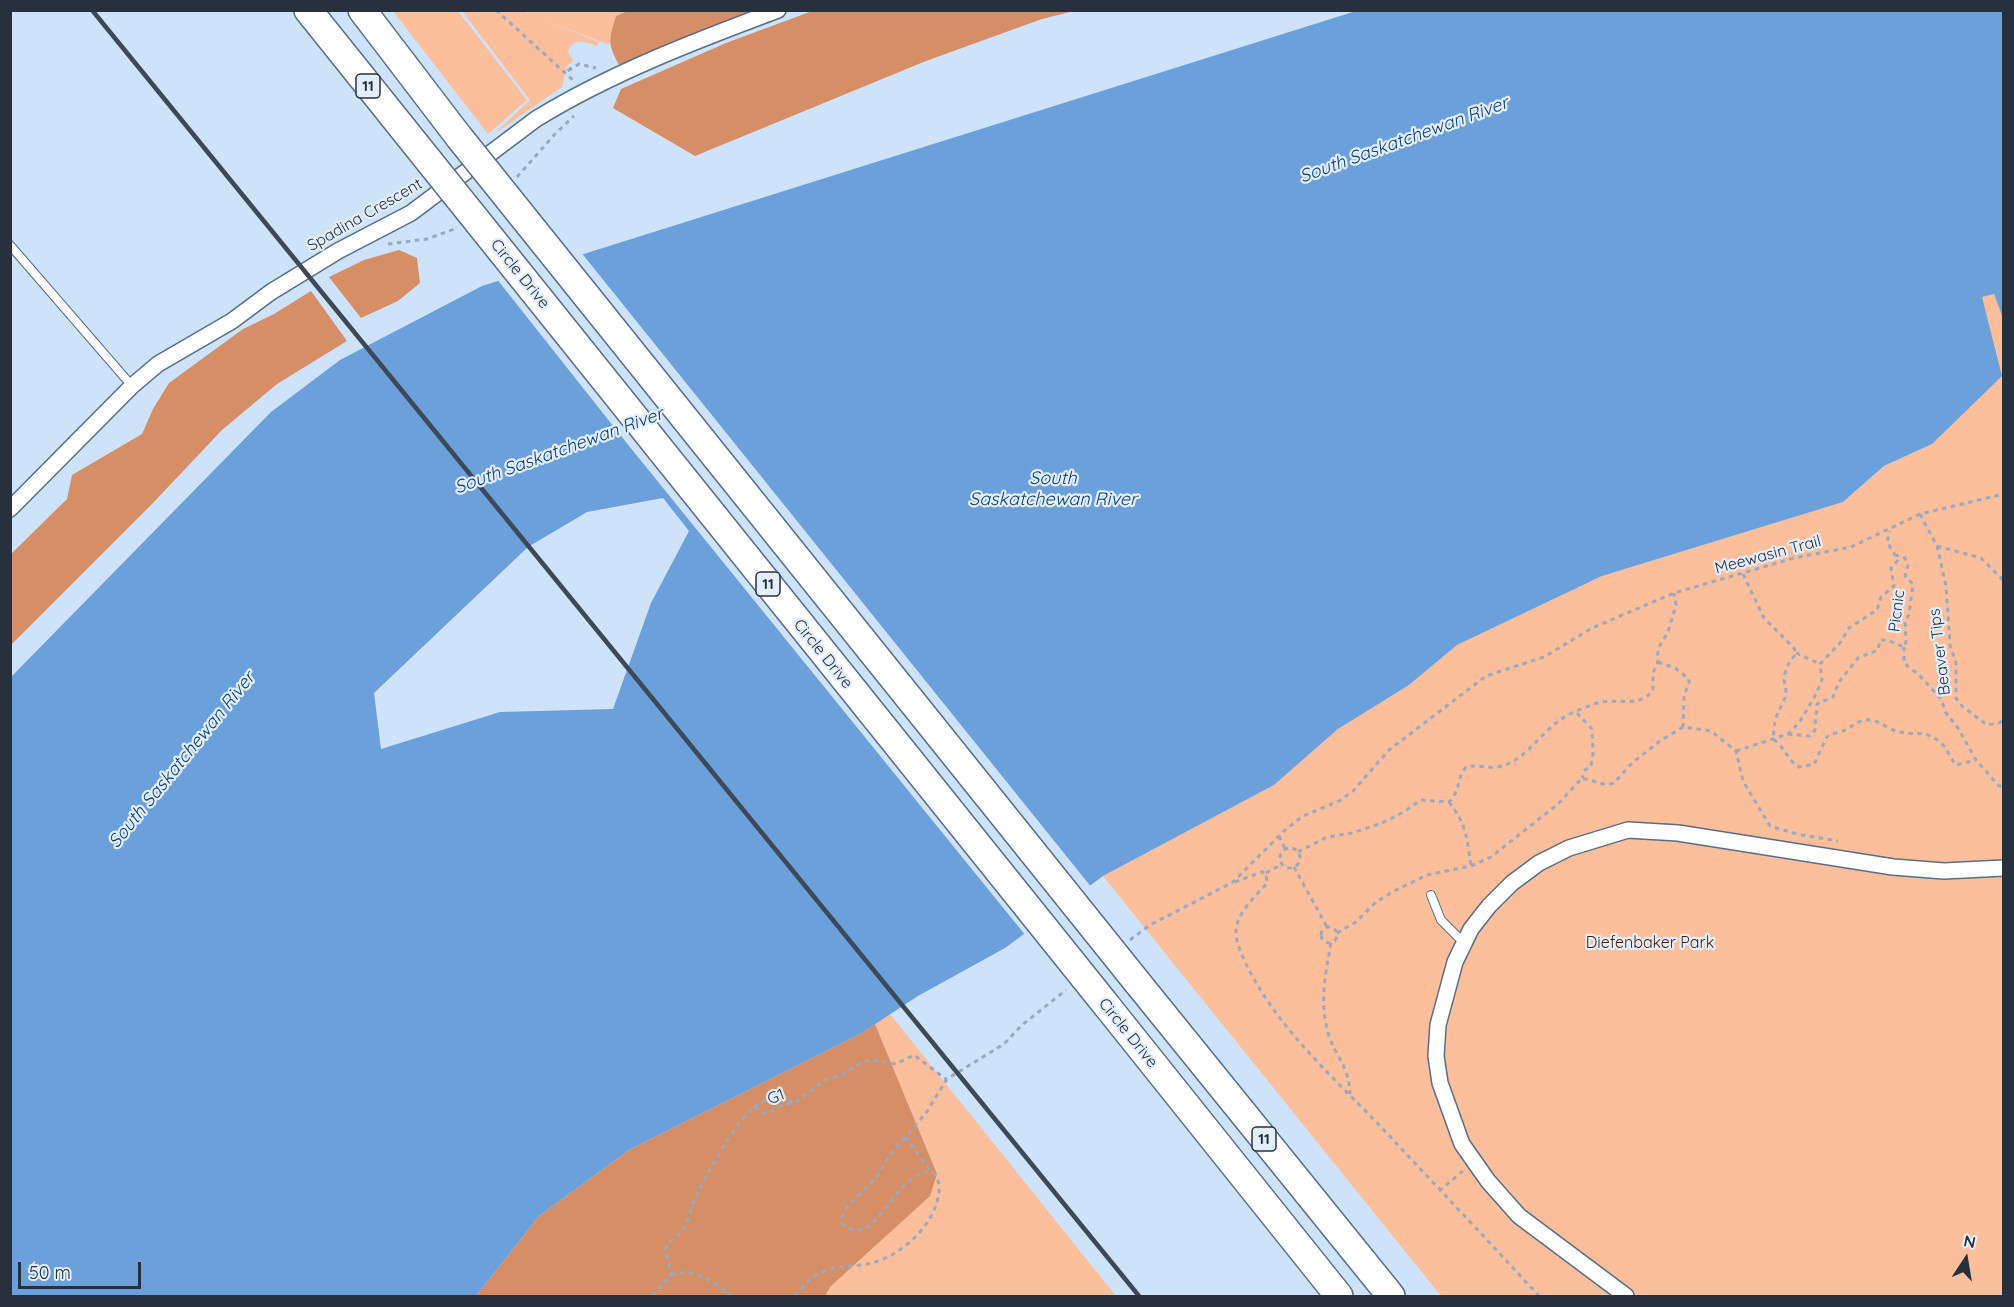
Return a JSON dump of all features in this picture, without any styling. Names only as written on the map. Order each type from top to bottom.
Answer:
[{"type":"highway","name":"Circle Drive","points":[[308,10],[1339,1296]]},
{"type":"highway","name":"11","points":[[362,10],[459,137],[1390,1296]]},
{"type":"street","name":"Spadina Crescent","points":[[10,509],[132,386],[158,364],[232,321],[281,286],[354,242],[411,213],[536,119],[581,93],[778,10]]},
{"type":"street","points":[[1626,1296],[1519,1216],[1473,1162],[1461,1144],[1440,1083],[1436,1056],[1438,1025],[1455,962],[1471,929],[1489,906],[1512,883],[1539,862],[1569,848],[1628,830],[1678,832],[1893,867],[1944,871],[2004,868]]},
{"type":"lane","points":[[10,245],[132,386]]},
{"type":"lane","points":[[1431,896],[1441,920],[1464,943]]},
{"type":"path","points":[[496,10],[566,72],[581,93],[586,105],[555,134],[512,182]]},
{"type":"path","points":[[566,72],[579,64],[594,66],[602,72],[606,81]]},
{"type":"path","points":[[384,245],[427,239],[459,227]]},
{"type":"path","name":"Meewasin Trail","points":[[1544,657],[1592,628],[1674,593],[1794,558],[1851,547],[1891,530],[1920,514],[2004,494]]},
{"type":"path","name":"Beaver Tips","points":[[1920,514],[1936,546],[1946,586],[1950,645],[1956,663],[1956,698],[1962,706],[1987,725],[2004,720]]},
{"type":"path","points":[[1820,664],[1840,643],[1849,628],[1877,610],[1881,597],[1894,585],[1891,568],[1898,560],[1887,542],[1891,530]]},
{"type":"path","points":[[1936,546],[1981,558],[2004,581]]},
{"type":"path","name":"Picnic","points":[[1788,734],[1810,736],[1815,730],[1817,704],[1833,697],[1839,682],[1851,666],[1858,658],[1878,650],[1880,640],[1887,640],[1904,647],[1906,642],[1905,621],[1909,615],[1913,584],[1905,576],[1908,565],[1905,558],[1895,555]]},
{"type":"path","points":[[1743,573],[1764,618],[1794,648],[1796,653],[1820,664]]},
{"type":"path","points":[[1449,802],[1456,794],[1461,772],[1466,766],[1499,767],[1520,757],[1565,716],[1597,704],[1614,700],[1629,703],[1648,696],[1653,691],[1653,673],[1658,662],[1659,647],[1668,632],[1676,605],[1674,593]]},
{"type":"path","points":[[1904,647],[1904,663],[1920,676],[1941,699],[1946,712],[1976,760],[2001,786]]},
{"type":"path","points":[[1773,739],[1775,720],[1785,698],[1786,668],[1796,653]]},
{"type":"path","points":[[1658,662],[1675,668],[1689,679],[1684,696],[1683,727]]},
{"type":"path","points":[[1736,751],[1788,734],[1799,723],[1822,680],[1820,664]]},
{"type":"path","points":[[1337,933],[1356,922],[1376,902],[1396,890],[1427,875],[1470,866],[1491,857],[1558,804],[1591,765],[1592,729],[1577,713]]},
{"type":"path","points":[[1773,739],[1781,745],[1790,762],[1799,767],[1807,767],[1814,764],[1828,736],[1843,731],[1855,723],[1870,720],[1894,731],[1913,735],[1927,733],[1941,743],[1956,765],[1976,760]]},
{"type":"path","points":[[1582,778],[1606,785],[1614,783],[1632,763],[1660,741],[1683,727],[1711,731],[1736,751],[1743,781],[1770,826],[1797,834],[1846,843]]},
{"type":"path","points":[[1298,852],[1327,837],[1352,833],[1382,823],[1421,800],[1449,802],[1458,813],[1467,833],[1470,866]]},
{"type":"path","points":[[1279,836],[1285,849]]},
{"type":"path","points":[[1294,867],[1282,864],[1280,855],[1285,849],[1291,848],[1298,852]]},
{"type":"path","points":[[1294,867],[1299,861],[1298,852]]},
{"type":"path","points":[[1233,882],[1258,873],[1266,873],[1282,864]]},
{"type":"path","points":[[1294,867],[1327,927]]},
{"type":"path","points":[[1266,873],[1267,883],[1237,922],[1236,931],[1238,945],[1260,992],[1297,1040],[1396,1142],[1439,1191],[1539,1296]]},
{"type":"path","points":[[1331,943],[1324,941],[1322,937],[1322,931],[1327,927],[1333,928],[1337,933],[1336,939],[1331,943],[1322,1001],[1330,1039],[1350,1080],[1350,1096]]},
{"type":"path","name":"G1","points":[[671,1275],[666,1248],[671,1240],[684,1229],[694,1199],[722,1148],[747,1112],[754,1107],[766,1114],[781,1106],[796,1102],[825,1080],[841,1075],[862,1062],[872,1060],[896,1064],[914,1055],[947,1079]]},
{"type":"path","points":[[754,1107],[764,1100],[778,1098],[796,1102]]},
{"type":"path","points":[[905,1137],[932,1172]]},
{"type":"path","points":[[1439,1191],[1473,1162]]},
{"type":"path","points":[[652,1296],[671,1275],[681,1271],[694,1274],[715,1284],[732,1296]]},
{"type":"path","points":[[795,1296],[809,1279],[822,1271]]},
{"type":"green space","points":[[393,11],[458,11],[527,100],[488,134]]},
{"type":"green space","points":[[462,11],[524,11],[530,15],[526,11],[684,11],[607,44],[539,18],[599,42],[597,46],[584,42],[573,44],[568,52],[573,61],[567,66],[562,87],[494,134],[530,100]]},
{"type":"green space","name":"Diefenbaker Park","points":[[1994,294],[2004,318],[2003,1296],[1441,1296],[1103,876],[1274,785],[1338,729],[1409,685],[1457,645],[1602,576],[1843,502],[1885,466],[1932,444],[1982,297]]},
{"type":"green space","points":[[890,1014],[1116,1296],[825,1296],[831,1286],[937,1174],[875,1024]]},
{"type":"shaded area","points":[[815,10],[1074,11],[1042,19],[926,61],[695,156],[613,108],[621,89],[726,43]]},
{"type":"shaded area","points":[[628,11],[751,11],[619,65],[612,51],[611,36],[616,16]]},
{"type":"shaded area","points":[[399,250],[417,258],[420,283],[398,301],[361,318],[329,277],[364,260]]},
{"type":"shaded area","points":[[311,291],[347,341],[277,384],[222,430],[152,504],[11,645],[11,554],[67,499],[72,475],[142,434],[153,409],[169,383],[243,329],[274,314]]},
{"type":"shaded area","points":[[875,1024],[937,1174],[930,1196],[831,1286],[825,1296],[476,1296],[539,1216],[629,1150],[860,1034]]},
{"type":"water","name":"South Saskatchewan River","points":[[1356,11],[2003,11],[2003,318],[1994,294],[1982,297],[2002,376],[1932,444],[1884,466],[1843,502],[1602,576],[1457,645],[1409,685],[1338,729],[1274,785],[1103,876],[1005,948],[918,996],[860,1034],[629,1150],[539,1216],[476,1296],[11,1296],[11,677],[271,412],[340,360],[482,286]],"holes":[[[663,498],[689,531],[651,603],[613,709],[500,712],[381,749],[374,693],[528,547],[587,512]]]},
{"type":"pier","points":[[580,251],[1092,888],[1026,936],[496,278]]},
{"type":"railway","points":[[92,10],[1139,1296]]}]
